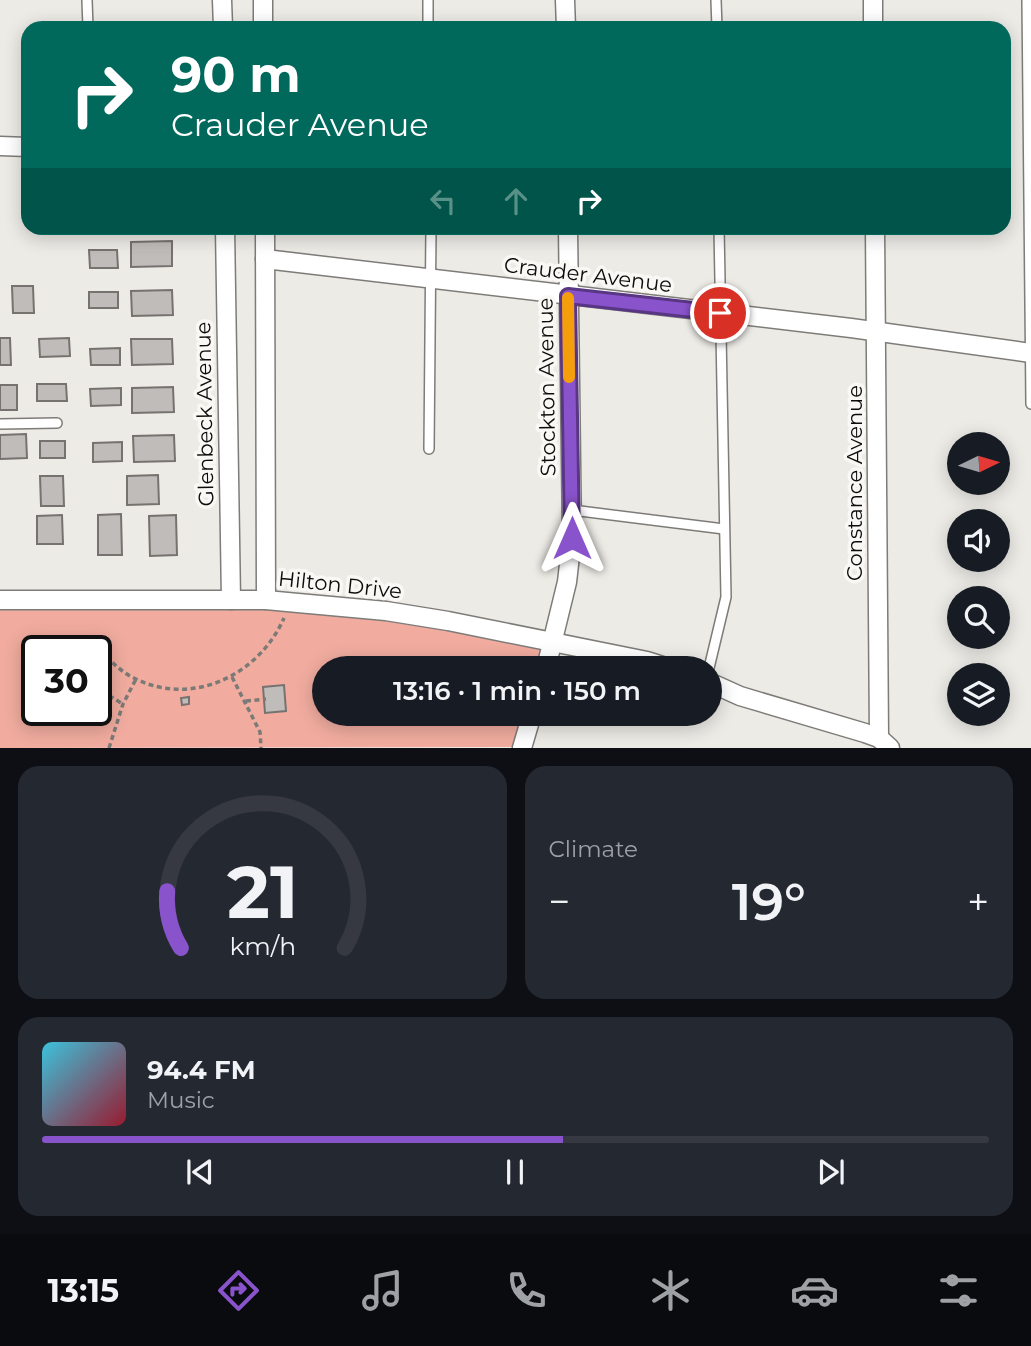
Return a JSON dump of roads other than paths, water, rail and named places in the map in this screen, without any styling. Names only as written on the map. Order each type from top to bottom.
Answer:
[{"type":"street","points":[[222,0],[223,21]]},
{"type":"street","points":[[263,0],[263,21]]},
{"type":"street","points":[[565,0],[566,21]]},
{"type":"street","points":[[873,0],[873,21]]},
{"type":"street","points":[[0,146],[21,146]]},
{"type":"street","name":"Glenbeck Avenue","points":[[225,235],[231,600]]},
{"type":"street","points":[[265,235],[266,600]]},
{"type":"street","name":"Stockton Avenue","points":[[549,656],[567,582],[572,510],[568,235]]},
{"type":"street","name":"Constance Avenue","points":[[875,235],[885,743]]},
{"type":"street","name":"Crauder Avenue","points":[[265,259],[877,332],[1030,353]]},
{"type":"street","name":"Hilton Drive","points":[[0,600],[266,600],[386,611],[621,656]]},
{"type":"street","points":[[722,688],[885,743]]},
{"type":"street","points":[[522,747],[528,726]]},
{"type":"lane","points":[[87,0],[88,21]]},
{"type":"lane","points":[[428,0],[428,21]]},
{"type":"lane","points":[[716,0],[717,21]]},
{"type":"lane","points":[[1027,0],[1031,404]]},
{"type":"lane","points":[[429,449],[430,235]]},
{"type":"lane","points":[[712,656],[726,597],[719,235]]},
{"type":"lane","points":[[0,424],[57,423]]},
{"type":"lane","points":[[572,510],[724,529]]}]
